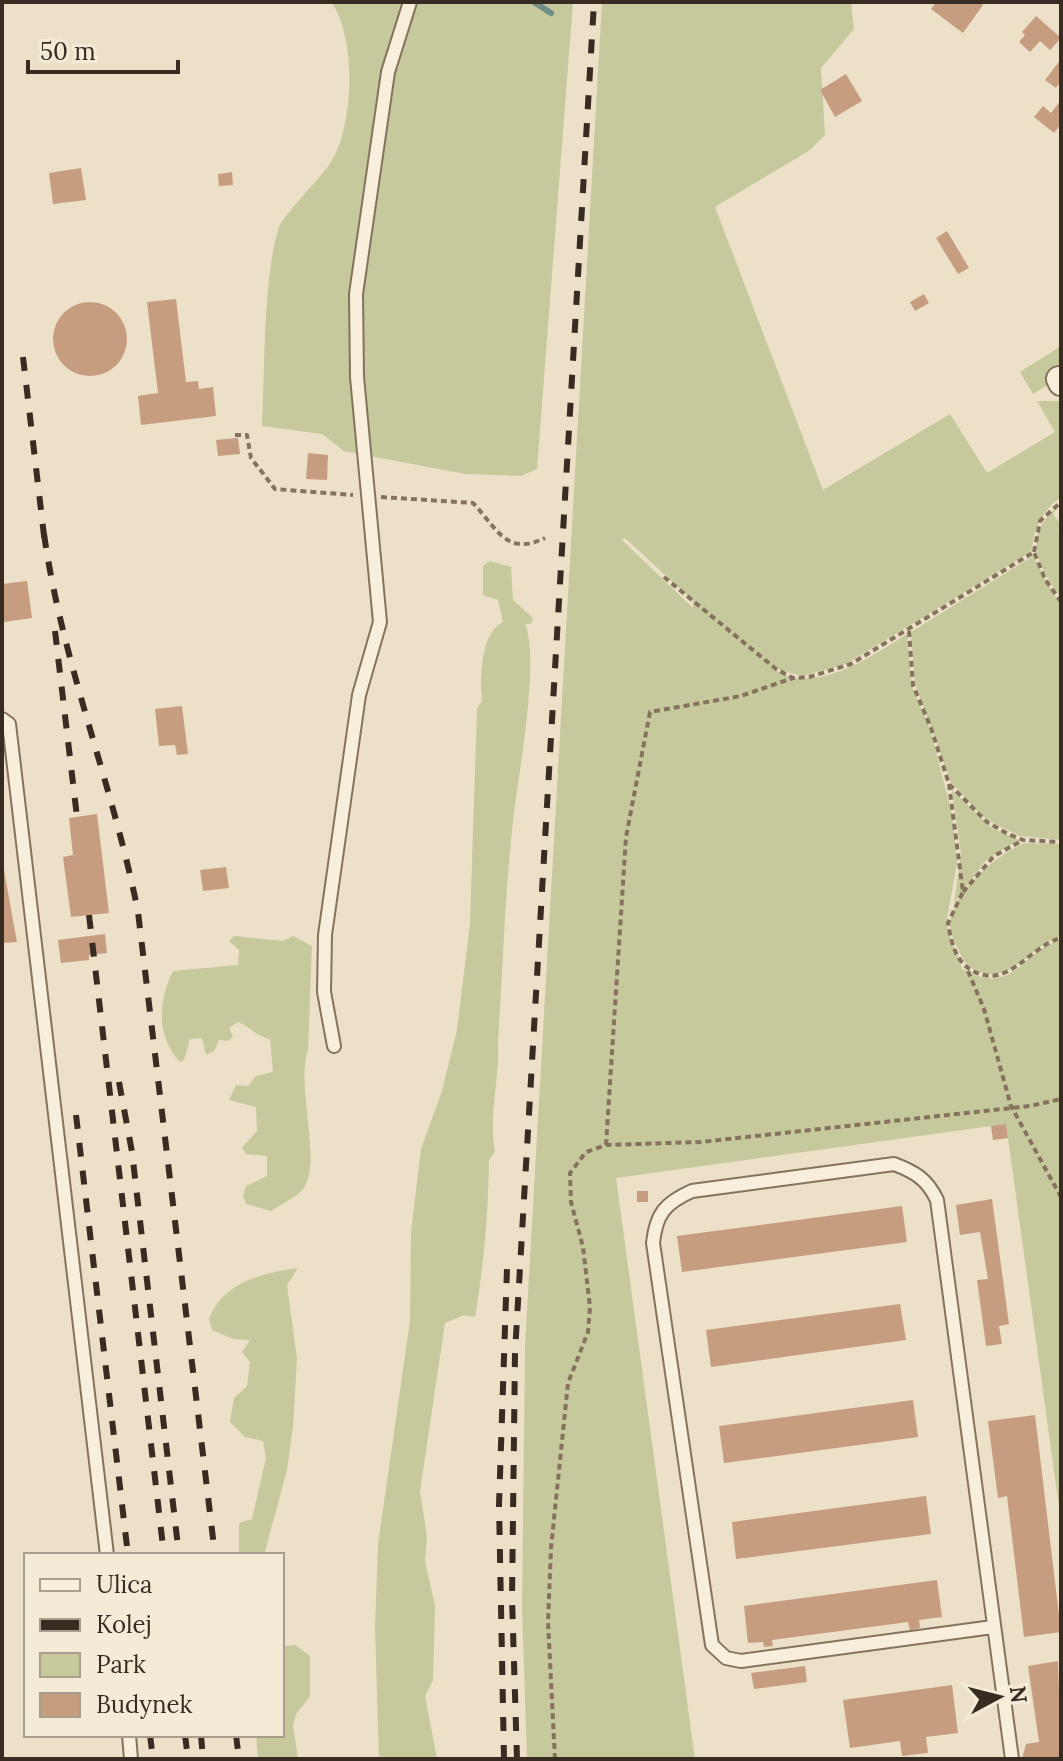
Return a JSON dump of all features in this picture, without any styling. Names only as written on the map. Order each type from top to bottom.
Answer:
[{"type":"lane","points":[[334,1046],[324,992],[325,935],[359,695],[380,622],[357,377],[356,294],[388,72],[410,2]]},
{"type":"lane","points":[[2,719],[9,724],[107,1553]]},
{"type":"lane","points":[[993,1627],[741,1661],[726,1658],[712,1645],[653,1243],[655,1218],[671,1200],[692,1191],[894,1164],[913,1171],[929,1184],[937,1200],[993,1627],[1008,1758]]},
{"type":"lane","points":[[129,1737],[131,1759]]},
{"type":"path","points":[[235,435],[247,435],[251,458],[275,489],[473,503],[492,527],[515,544],[528,545],[545,538]]},
{"type":"path","points":[[1061,502],[1040,521],[1034,552],[1045,579],[1061,602]]},
{"type":"path","points":[[606,1145],[626,837],[650,712],[741,696],[793,678],[827,673],[851,664],[1034,552]]},
{"type":"path","points":[[664,577],[680,594],[776,669],[793,678]]},
{"type":"path","points":[[909,631],[913,685],[949,784],[963,892]]},
{"type":"path","points":[[949,784],[987,822],[1023,840],[1061,842]]},
{"type":"path","points":[[1023,840],[994,856],[963,892],[948,923],[959,959],[967,968],[984,1009],[1011,1106],[1061,1197]]},
{"type":"path","points":[[967,968],[981,975],[1006,974],[1039,947],[1061,938]]},
{"type":"path","points":[[1011,1106],[1061,1099]]},
{"type":"green space","points":[[331,2],[573,2],[537,469],[521,476],[465,474],[344,451],[322,434],[262,426],[267,300],[278,230],[331,162],[339,146],[348,105],[345,37]]},
{"type":"green space","points":[[602,2],[851,2],[854,29],[821,68],[825,135],[810,150],[715,207],[823,490],[950,414],[987,473],[1055,432],[1037,401],[1061,401],[1061,497],[1040,521],[1032,551],[846,664],[802,676],[773,668],[789,676],[806,678],[824,676],[860,662],[907,634],[912,687],[930,728],[952,814],[957,863],[946,924],[962,969],[980,977],[1006,976],[1047,946],[1061,940],[1061,1521],[1006,1124],[616,1178],[695,1759],[527,1759],[522,1608],[525,1346]],"holes":[[[625,538],[693,601],[693,608],[622,540]]]},
{"type":"green space","points":[[1061,346],[1061,377],[1033,394],[1020,372]]},
{"type":"green space","points":[[1061,504],[1053,514],[1061,525],[1058,528],[1061,533],[1061,598],[1039,561],[1037,538],[1048,516]]},
{"type":"green space","points":[[1033,556],[1061,607],[1061,840],[1020,836],[982,816],[951,782],[915,684],[911,632]]},
{"type":"green space","points":[[490,561],[511,567],[513,600],[533,618],[531,624],[525,624],[529,640],[529,688],[508,870],[493,1111],[495,1152],[489,1160],[485,1239],[475,1317],[464,1315],[445,1323],[420,1491],[427,1537],[425,1561],[435,1606],[433,1680],[425,1696],[437,1759],[379,1759],[375,1627],[378,1544],[410,1321],[411,1232],[421,1149],[442,1091],[457,1030],[470,924],[477,709],[482,701],[481,681],[486,646],[495,628],[503,622],[498,600],[483,595],[483,566]]},
{"type":"green space","points":[[952,790],[992,828],[1019,840],[986,860],[954,903],[961,854]]},
{"type":"green space","points":[[1024,843],[1061,844],[1061,936],[1010,969],[1001,973],[981,973],[964,961],[951,933],[950,922],[968,886],[990,865]]},
{"type":"green space","points":[[234,936],[283,941],[293,936],[312,946],[305,1066],[310,1145],[308,1179],[299,1193],[271,1211],[246,1204],[243,1196],[246,1186],[267,1176],[267,1156],[246,1154],[242,1148],[257,1131],[256,1107],[229,1100],[236,1085],[248,1086],[256,1076],[273,1072],[270,1039],[238,1022],[229,1028],[233,1036],[229,1041],[219,1040],[214,1051],[206,1055],[202,1038],[190,1039],[184,1060],[180,1062],[163,1030],[164,995],[173,971],[238,965],[239,950],[229,941]]},
{"type":"green space","points":[[298,1268],[287,1285],[297,1358],[293,1426],[287,1470],[265,1553],[239,1553],[239,1523],[252,1519],[266,1458],[263,1441],[245,1437],[230,1422],[234,1398],[247,1386],[250,1362],[242,1352],[250,1340],[233,1339],[212,1330],[209,1319],[215,1306],[234,1288],[271,1273]]},
{"type":"green space","points":[[295,1645],[310,1656],[310,1696],[296,1714],[293,1726],[298,1759],[258,1759],[256,1737],[284,1737],[284,1646]]},
{"type":"building","points":[[936,2],[979,2],[983,5],[963,33],[931,9]]},
{"type":"building","points":[[1036,16],[1061,38],[1050,50],[1040,41],[1030,52],[1019,42],[1025,35],[1022,32]]},
{"type":"building","points":[[1061,59],[1061,81],[1056,88],[1045,80]]},
{"type":"building","points":[[846,74],[862,101],[835,117],[820,90]]},
{"type":"building","points":[[1061,100],[1061,124],[1054,133],[1034,117],[1043,106],[1051,113]]},
{"type":"building","points":[[81,168],[86,200],[53,204],[49,173]]},
{"type":"building","points":[[232,172],[233,185],[219,186],[218,174]]},
{"type":"building","points":[[947,231],[969,268],[958,274],[936,238]]},
{"type":"building","points":[[924,294],[929,303],[915,311],[910,302]]},
{"type":"building","points":[[176,299],[186,382],[198,381],[199,389],[213,387],[216,416],[141,425],[138,396],[158,393],[147,302]]},
{"type":"building","points":[[90,302],[104,305],[116,313],[124,325],[127,339],[124,353],[116,365],[104,373],[90,376],[76,373],[64,365],[56,353],[53,339],[56,325],[64,313],[76,305]]},
{"type":"building","points":[[238,438],[240,454],[218,456],[216,440]]},
{"type":"building","points":[[308,453],[328,455],[327,480],[306,479]]},
{"type":"building","points":[[27,581],[32,618],[4,622],[2,584]]},
{"type":"building","points":[[182,706],[188,754],[177,755],[175,745],[159,746],[155,709]]},
{"type":"building","points":[[97,814],[109,913],[71,917],[63,857],[73,855],[69,818]]},
{"type":"building","points":[[2,859],[17,942],[2,943]]},
{"type":"building","points":[[226,867],[229,888],[203,891],[200,870]]},
{"type":"building","points":[[105,934],[107,953],[89,955],[89,960],[61,963],[58,940]]},
{"type":"building","points":[[1006,1124],[1008,1138],[993,1140],[991,1126]]},
{"type":"building","points":[[637,1191],[648,1191],[648,1202],[637,1202]]},
{"type":"building","points":[[992,1199],[1009,1324],[999,1326],[1002,1344],[986,1346],[977,1280],[988,1279],[980,1232],[960,1235],[956,1205]]},
{"type":"building","points":[[902,1206],[907,1242],[682,1272],[677,1236]]},
{"type":"building","points":[[900,1304],[906,1340],[711,1367],[706,1330]]},
{"type":"building","points":[[913,1400],[918,1437],[724,1463],[719,1426]]},
{"type":"building","points":[[1035,1415],[1061,1632],[1024,1637],[1007,1496],[998,1498],[988,1421]]},
{"type":"building","points":[[926,1496],[931,1534],[736,1559],[732,1522]]},
{"type":"building","points":[[937,1580],[942,1617],[919,1620],[920,1628],[910,1630],[908,1622],[772,1640],[773,1646],[764,1647],[763,1642],[748,1643],[744,1606]]},
{"type":"building","points":[[1058,1661],[1061,1759],[1022,1759],[1026,1744],[1039,1742],[1028,1666]]},
{"type":"building","points":[[805,1666],[807,1682],[754,1689],[751,1673]]},
{"type":"building","points":[[952,1685],[958,1733],[926,1737],[928,1753],[902,1756],[900,1741],[850,1748],[843,1700]]},
{"type":"waterway","points":[[534,2],[551,13]]},
{"type":"railway","points":[[517,1759],[512,1598],[515,1353],[594,2]]},
{"type":"railway","points":[[23,357],[45,544]]},
{"type":"railway","points":[[44,534],[63,629],[138,912],[215,1553]]},
{"type":"railway","points":[[55,631],[77,817]]},
{"type":"railway","points":[[89,915],[164,1553]]},
{"type":"railway","points":[[119,1082],[132,1152],[179,1553]]},
{"type":"railway","points":[[76,1115],[128,1553]]},
{"type":"railway","points":[[504,1759],[499,1505],[507,1268]]},
{"type":"railway","points":[[150,1737],[153,1759]]},
{"type":"railway","points":[[185,1737],[188,1759]]},
{"type":"railway","points":[[201,1737],[203,1759]]},
{"type":"railway","points":[[236,1737],[239,1759]]}]
